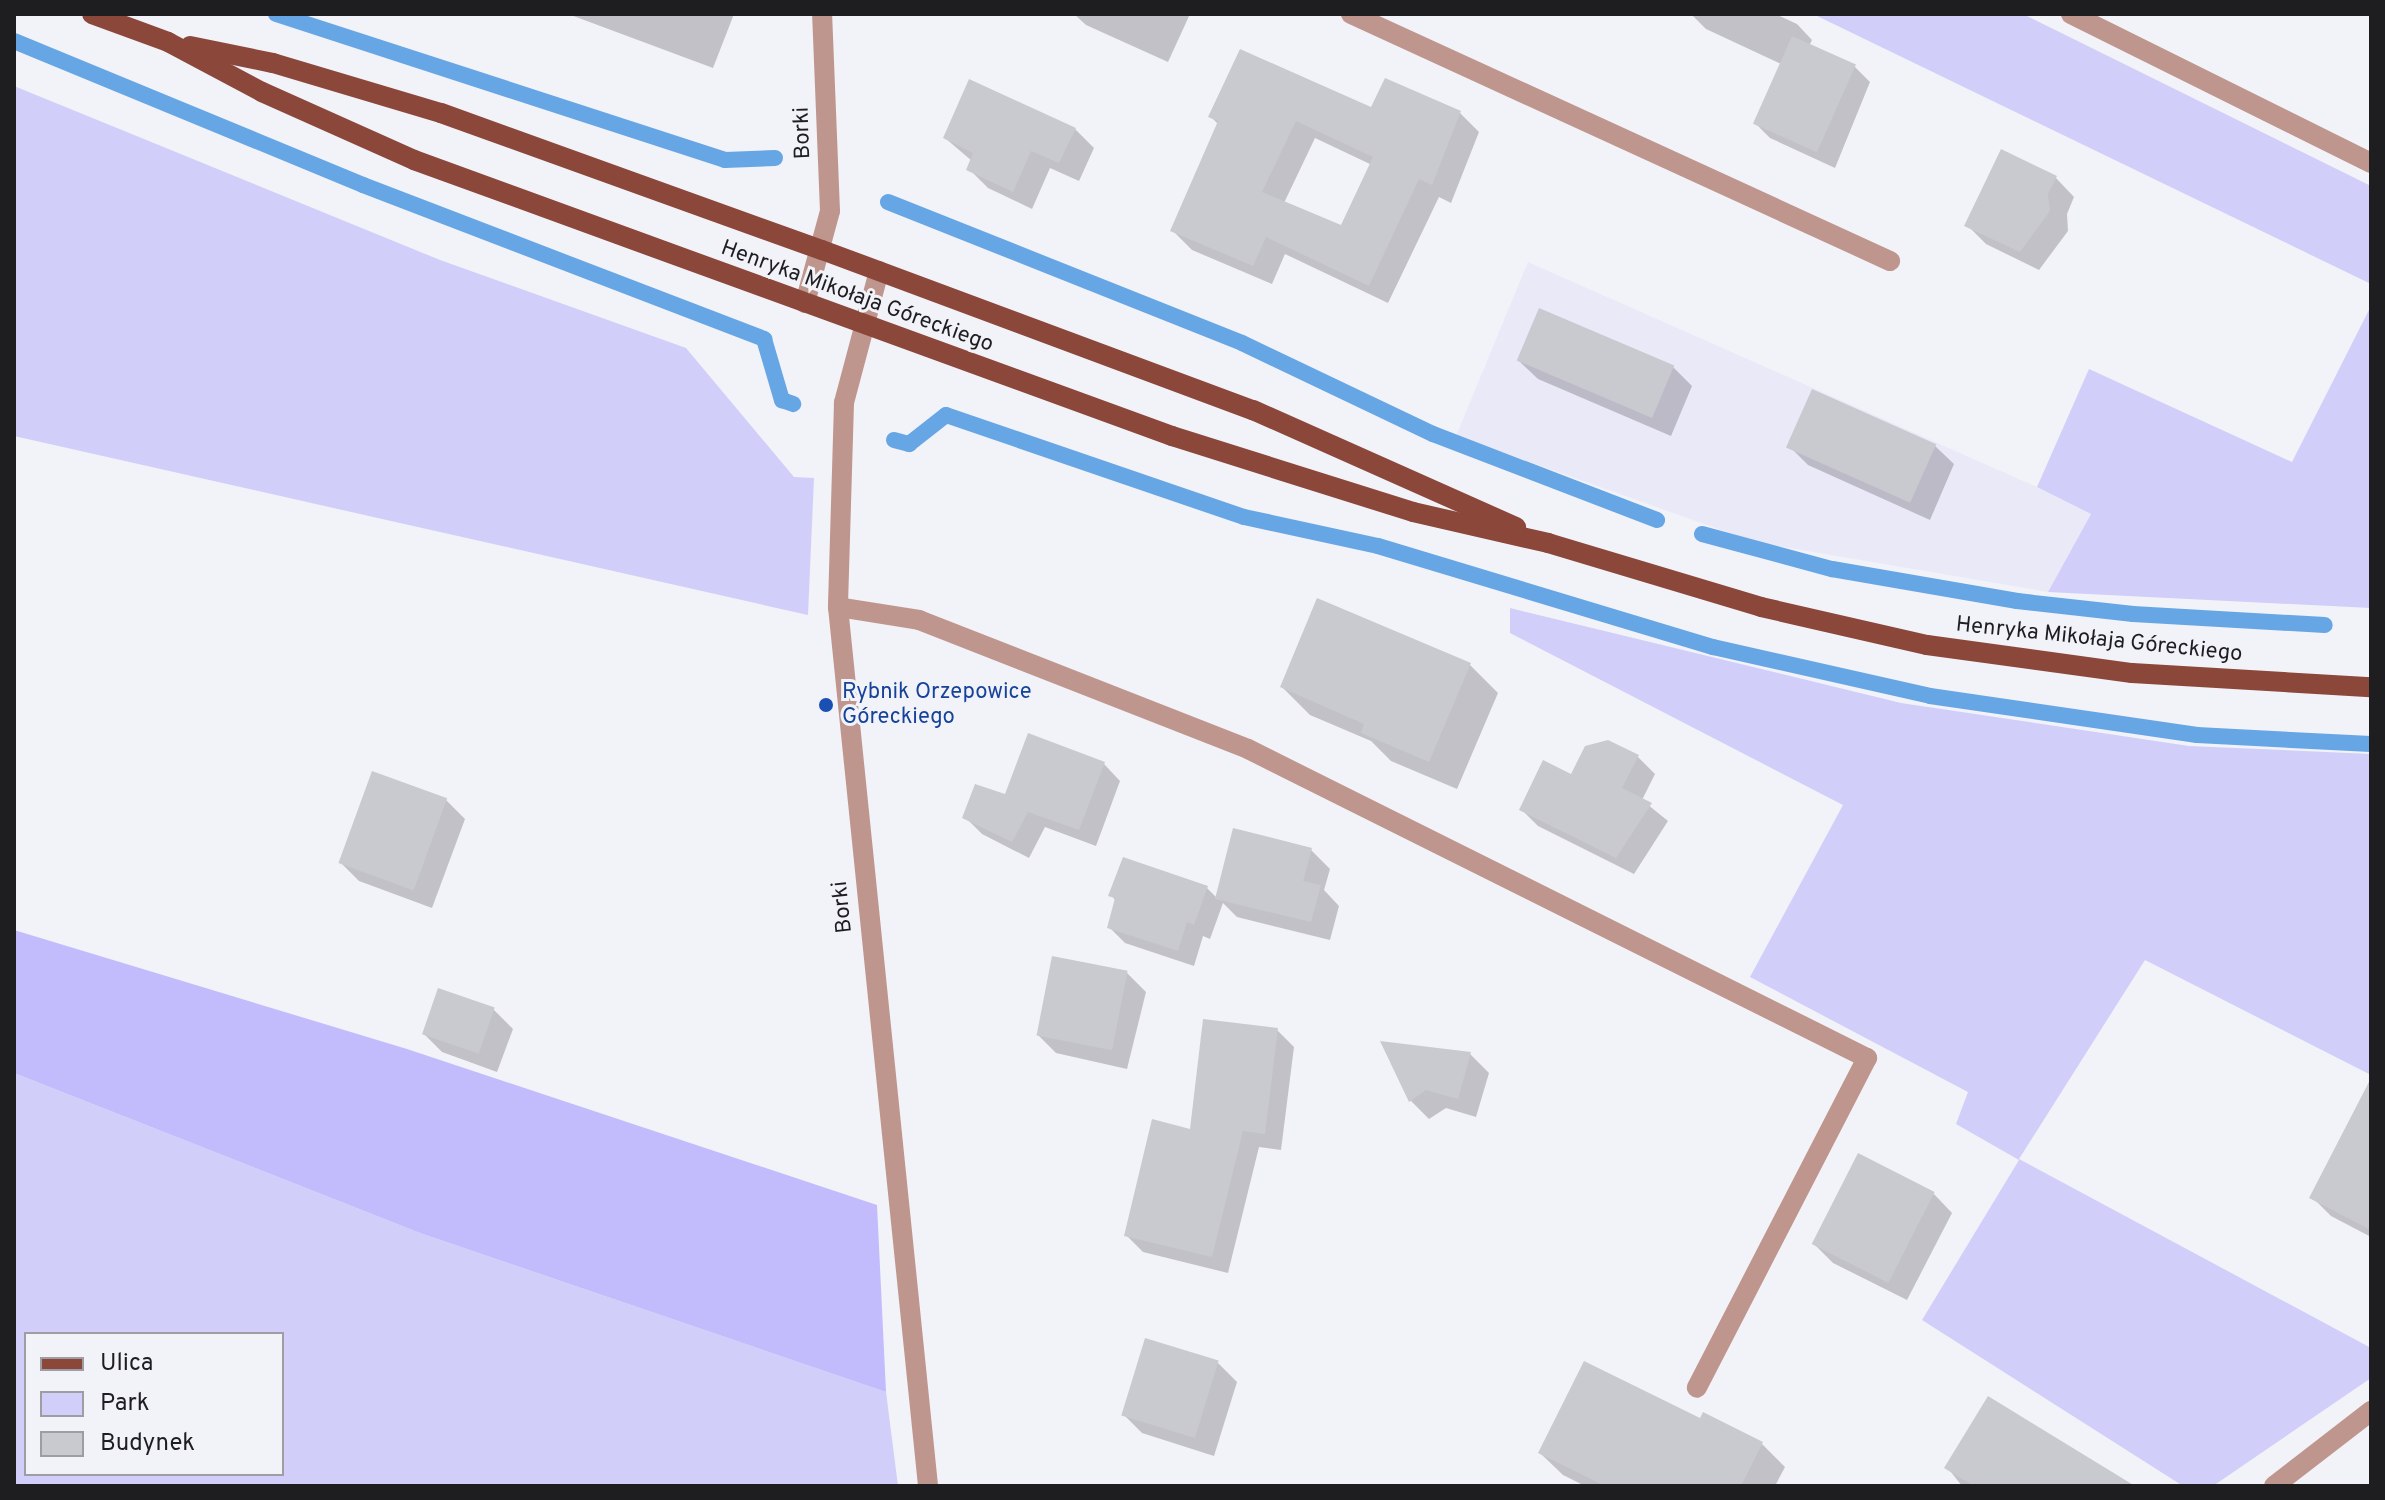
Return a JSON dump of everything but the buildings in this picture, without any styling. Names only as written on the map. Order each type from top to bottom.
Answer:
[{"type":"main road","name":"Henryka Mikołaja Góreckiego","points":[[92,14],[168,42],[396,153],[1252,464],[1413,512],[1548,543],[1761,607],[1939,647],[2177,677],[2371,687]]},
{"type":"main road","name":"Henryka Mikołaja Góreckiego","points":[[168,42],[273,63],[441,113],[822,250],[1253,410],[1548,543]]},
{"type":"street","name":"Borki","points":[[805,303],[822,250],[830,211],[822,14]]},
{"type":"street","points":[[1351,14],[1890,261]]},
{"type":"street","points":[[2071,14],[2371,163]]},
{"type":"street","name":"Borki","points":[[879,271],[862,324],[843,418],[838,607],[928,1486]]},
{"type":"street","points":[[838,607],[919,620],[1248,749],[1867,1058],[1697,1388]]},
{"type":"street","points":[[2274,1486],[2371,1411]]},
{"type":"shaded area","points":[[1528,262],[2037,487],[2091,514],[2048,592],[1755,542],[1456,436]]},
{"type":"shaded area","points":[[14,930],[407,1049],[877,1205],[886,1392],[420,1233],[14,1073]]},
{"type":"green space","points":[[1813,14],[2023,14],[2371,186],[2371,284]]},
{"type":"green space","points":[[14,86],[440,260],[686,348],[794,477],[814,478],[808,615],[14,436]]},
{"type":"green space","points":[[2371,306],[2371,608],[2048,592],[2091,514],[2037,487],[2089,369],[2292,462]]},
{"type":"green space","points":[[1510,608],[1901,703],[2189,746],[2371,754],[2371,1075],[2145,960],[2019,1159],[2371,1348],[2371,1378],[2213,1486],[2183,1486],[1922,1320],[2019,1160],[1956,1124],[1968,1092],[1750,977],[1843,805],[1510,633]]},
{"type":"green space","points":[[14,1073],[420,1233],[886,1392],[898,1486],[14,1486]]},
{"type":"waterway","points":[[276,14],[725,160],[775,158]]},
{"type":"waterway","points":[[14,41],[363,185],[764,339],[782,400],[793,404]]},
{"type":"waterway","points":[[888,202],[1242,343],[1433,434],[1657,520]]},
{"type":"waterway","points":[[894,440],[909,444],[946,415],[1244,517],[1378,546],[1713,647],[1930,696],[2197,735],[2371,744]]},
{"type":"waterway","points":[[1702,534],[1832,569],[2017,601],[2133,614],[2325,625]]},
{"type":"place","name":"Rybnik Orzepowice Góreckiego","points":[[826,705]]}]
